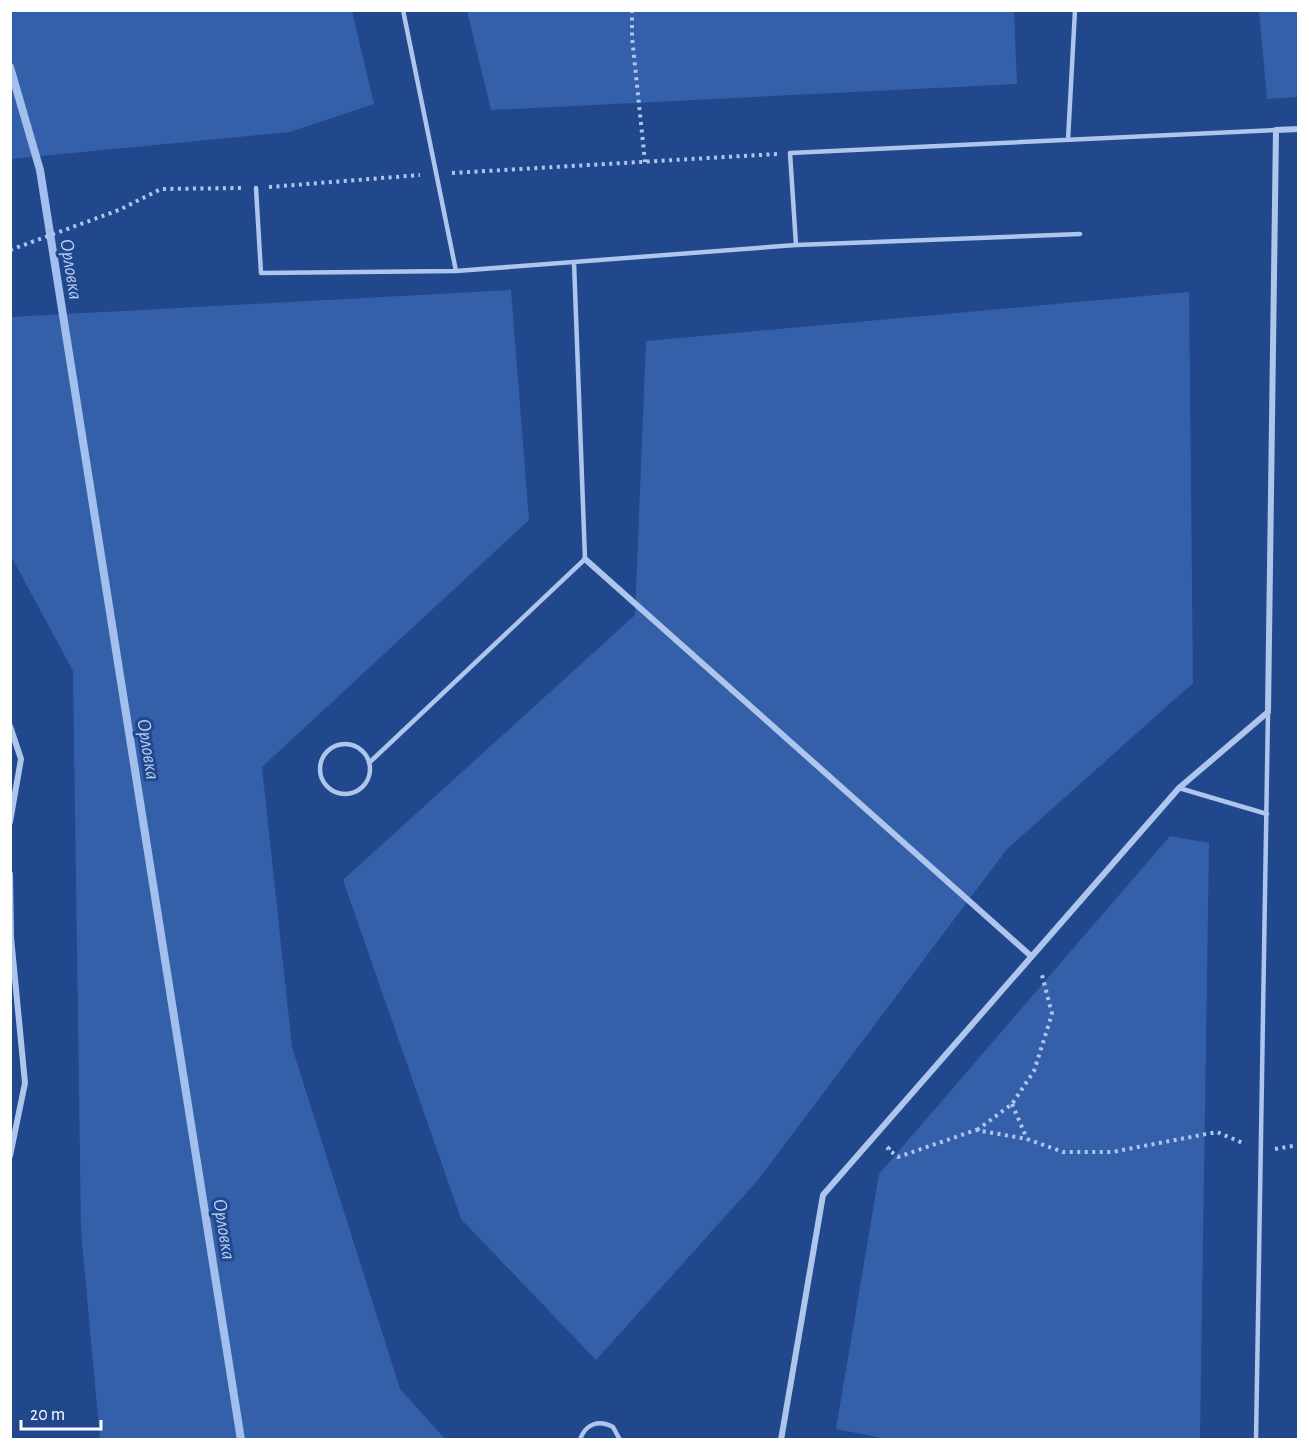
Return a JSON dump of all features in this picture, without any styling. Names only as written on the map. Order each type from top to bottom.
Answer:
[{"type":"street","points":[[781,1440],[823,1195],[1179,788],[1268,712],[1276,130],[1299,129]]},
{"type":"street","points":[[585,559],[1032,956]]},
{"type":"street","points":[[10,726],[21,759],[10,822]]},
{"type":"street","points":[[10,874],[11,937],[25,1083],[10,1156]]},
{"type":"lane","points":[[403,10],[456,270]]},
{"type":"lane","points":[[1068,140],[1075,10]]},
{"type":"lane","points":[[795,245],[790,153],[1276,130]]},
{"type":"lane","points":[[255,188],[261,273],[456,270],[795,245],[1080,234]]},
{"type":"lane","points":[[369,763],[360,749],[344,744],[336,746],[323,756],[320,772],[327,787],[333,791],[350,794],[357,791],[368,779],[369,763],[585,559],[574,262]]},
{"type":"lane","points":[[1256,1440],[1268,712]]},
{"type":"lane","points":[[1179,788],[1266,814]]},
{"type":"lane","points":[[580,1440],[583,1431],[588,1426],[601,1423],[613,1427],[620,1440]]},
{"type":"path","points":[[632,10],[632,37],[645,162]]},
{"type":"path","points":[[10,250],[119,210],[161,189],[255,188],[437,174],[790,153]]},
{"type":"path","points":[[896,1140],[888,1149],[898,1156],[976,1130],[1012,1104],[1034,1071],[1052,1014],[1041,970],[1032,956]]},
{"type":"path","points":[[1033,979],[1041,970]]},
{"type":"path","points":[[1012,1104],[1027,1139]]},
{"type":"path","points":[[976,1130],[1027,1139],[1063,1152],[1112,1152],[1217,1132],[1260,1151],[1299,1145]]},
{"type":"shaded area","points":[[11,10],[352,11],[374,104],[290,132],[11,159]]},
{"type":"shaded area","points":[[467,11],[1014,11],[1017,84],[491,110]]},
{"type":"shaded area","points":[[1259,11],[1298,11],[1298,97],[1267,99]]},
{"type":"shaded area","points":[[511,290],[529,520],[262,767],[292,1047],[400,1389],[445,1439],[100,1439],[81,1230],[73,671],[11,556],[11,317]]},
{"type":"shaded area","points":[[1189,292],[1193,683],[1007,849],[758,1180],[596,1360],[461,1219],[343,880],[635,615],[646,341]]},
{"type":"shaded area","points":[[1170,836],[1209,843],[1200,1439],[892,1440],[836,1429],[879,1174]]},
{"type":"waterway","name":"Орловка","points":[[10,67],[40,170],[241,1440]]}]
